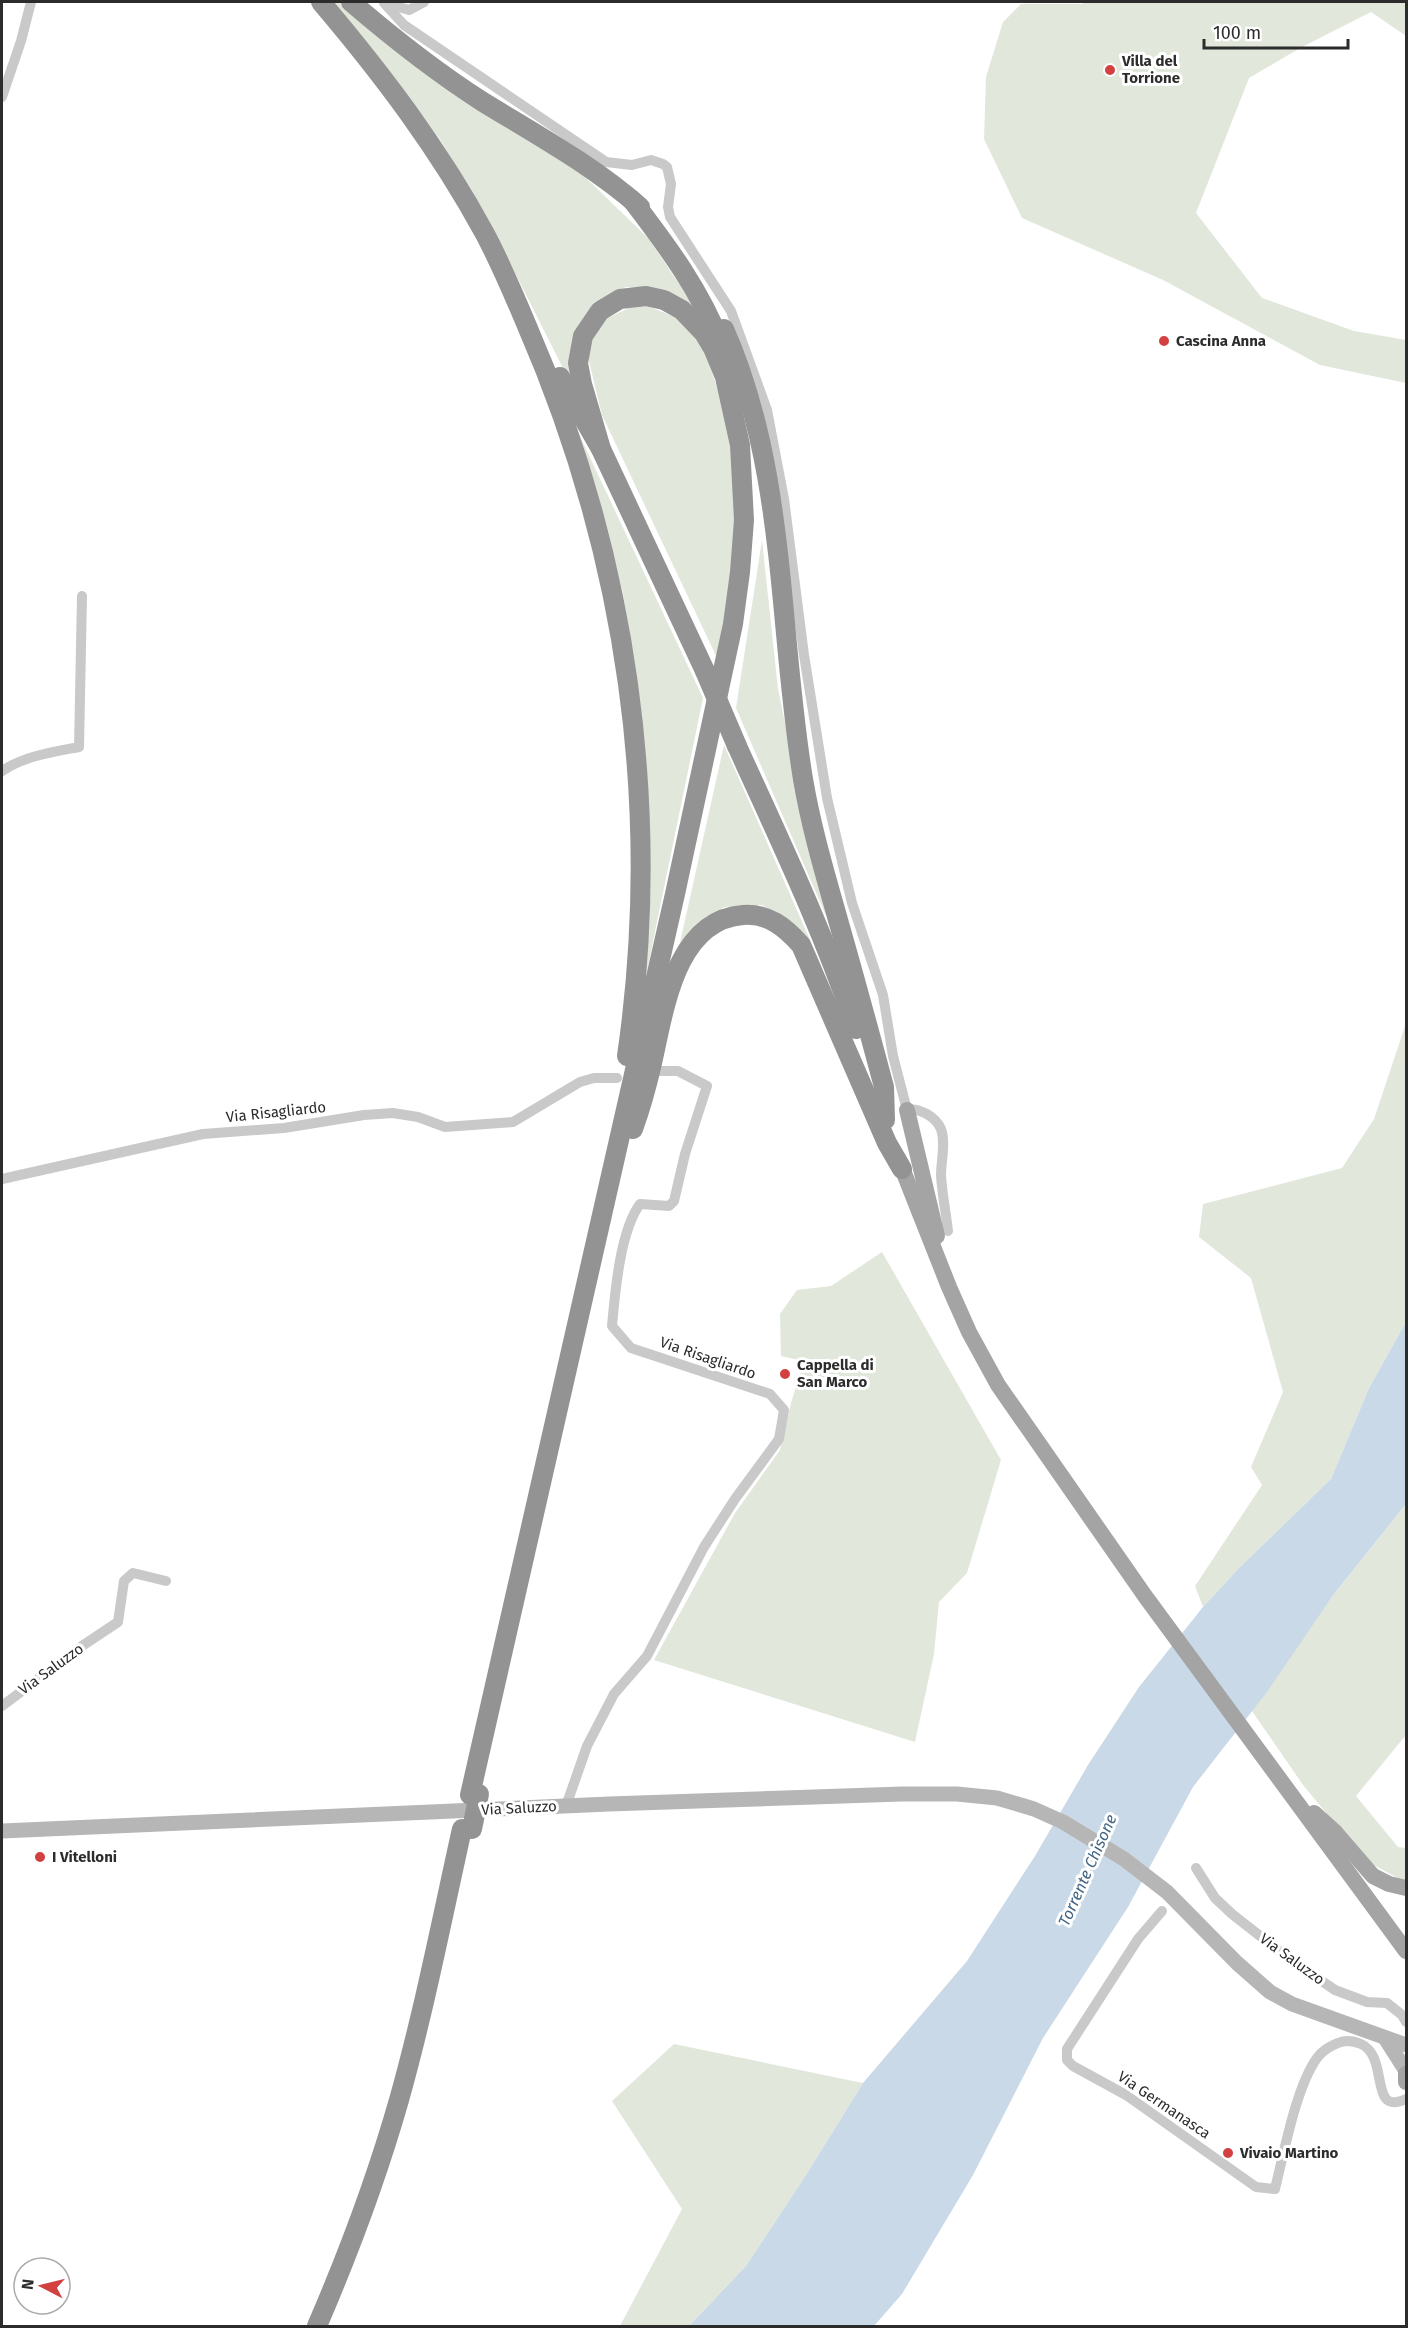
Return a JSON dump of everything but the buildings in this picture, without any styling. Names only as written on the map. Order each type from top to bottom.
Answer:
[{"type":"highway","points":[[321,2],[366,55],[421,129],[472,212],[511,285],[553,388],[585,480],[614,592],[633,713],[640,793],[641,896],[630,1037],[610,1154],[616,1168]]},
{"type":"highway","points":[[351,2],[443,75],[565,151],[632,200],[654,219],[717,314],[735,356],[754,414],[765,462],[776,536],[788,670],[804,782],[824,871],[884,1087],[885,1120]]},
{"type":"highway","points":[[317,2326],[352,2244],[400,2098],[467,1829],[616,1168],[719,735],[742,609],[751,518],[745,429],[737,392],[712,319],[694,286],[675,256],[632,200]]},
{"type":"highway","points":[[511,285],[525,305],[568,392],[601,449],[705,671],[807,902],[845,995],[885,1120]]},
{"type":"highway","points":[[601,449],[578,363],[583,336],[600,311],[620,299],[646,296],[664,300],[682,310],[693,320],[709,340],[721,364],[734,409],[740,445],[743,545],[733,624],[616,1155],[616,1168]]},
{"type":"highway","points":[[616,1168],[644,1097],[668,998],[680,963],[695,939],[706,929],[729,916],[750,914],[763,916],[780,925],[801,945],[887,1143],[902,1169]]},
{"type":"highway","points":[[328,2326],[357,2258],[409,2101],[467,1829]]},
{"type":"main road","points":[[907,1110],[949,1287]]},
{"type":"main road","points":[[885,1120],[949,1287],[969,1332],[999,1385],[1145,1596],[1407,1952]]},
{"type":"main road","points":[[1286,1788],[1335,1832],[1373,1876],[1389,1884],[1407,1888]]},
{"type":"main road","name":"Via Saluzzo","points":[[2,1831],[566,1806],[957,1794],[997,1798],[1034,1809],[1088,1836],[1125,1859],[1167,1892],[1237,1963],[1270,1992],[1292,2004],[1407,2045]]},
{"type":"main road","points":[[1385,2038],[1407,2072],[1407,2082]]},
{"type":"street","points":[[2,96],[21,42],[31,2]]},
{"type":"street","points":[[383,2],[409,10],[424,2]]},
{"type":"street","points":[[383,2],[404,25],[606,162],[632,165],[651,160],[667,167],[671,184],[668,207],[670,217],[731,311],[767,410],[784,499],[804,655],[827,798],[852,903],[884,995],[893,1056],[907,1110],[913,1109],[928,1115],[941,1129],[943,1138],[941,1178],[948,1231]]},
{"type":"street","points":[[2,771],[36,756],[79,747],[82,596]]},
{"type":"street","name":"Via Risagliardo","points":[[566,1806],[587,1746],[614,1694],[647,1656],[704,1547],[735,1498],[779,1439],[784,1410],[770,1394],[631,1348],[612,1326],[617,1279],[630,1221],[640,1204],[669,1206],[674,1201],[685,1154],[707,1086],[678,1071],[658,1071]]},
{"type":"street","name":"Via Risagliardo","points":[[2,1179],[204,1134],[284,1128],[364,1115],[393,1113],[418,1117],[445,1126],[513,1122],[580,1082],[594,1078],[617,1078]]},
{"type":"street","name":"Via Saluzzo","points":[[2,1706],[118,1622],[124,1581],[133,1573],[166,1581]]},
{"type":"street","name":"Via Saluzzo","points":[[1196,1868],[1215,1898],[1288,1958],[1335,1990],[1367,2002],[1387,2003],[1407,2022]]},
{"type":"street","name":"Via Germanasca","points":[[1162,1911],[1138,1939],[1067,2049],[1067,2060],[1073,2066],[1126,2095],[1256,2187],[1275,2189],[1305,2083],[1316,2060],[1324,2050],[1340,2042],[1355,2041],[1368,2047],[1374,2054],[1384,2097],[1391,2103],[1407,2099]]},
{"type":"shaded area","points":[[327,2],[340,2],[368,26],[580,172],[649,239],[701,317],[667,290],[626,287],[593,303],[573,340],[572,386],[501,245],[440,139]]},
{"type":"shaded area","points":[[1086,2],[1406,2],[1406,36],[1371,12],[1302,47],[1249,78],[1196,213],[1262,298],[1354,331],[1406,340],[1406,383],[1320,365],[1163,280],[1022,218],[984,139],[986,77],[1003,22],[1021,4],[1082,4]]},
{"type":"shaded area","points":[[640,303],[675,317],[703,344],[735,443],[736,554],[718,660],[602,415],[586,349],[603,320]]},
{"type":"shaded area","points":[[570,415],[703,698],[641,1000],[648,927],[647,766],[623,592]]},
{"type":"shaded area","points":[[762,540],[778,689],[831,927],[736,708]]},
{"type":"shaded area","points":[[724,745],[822,967],[800,932],[762,905],[724,907],[698,928],[677,956]]},
{"type":"shaded area","points":[[1406,1023],[1406,1322],[1369,1388],[1331,1479],[1239,1568],[1203,1607],[1195,1586],[1262,1485],[1251,1467],[1283,1392],[1251,1278],[1199,1237],[1203,1204],[1342,1168],[1374,1119]]},
{"type":"shaded area","points":[[882,1252],[1001,1460],[967,1573],[939,1602],[934,1654],[915,1742],[654,1660],[735,1513],[780,1450],[804,1361],[781,1356],[780,1314],[797,1290],[831,1286]]},
{"type":"shaded area","points":[[1406,1504],[1406,1735],[1356,1796],[1398,1847],[1406,1848],[1406,1880],[1401,1880],[1365,1860],[1303,1785],[1252,1711],[1334,1594]]},
{"type":"shaded area","points":[[674,2044],[863,2083],[746,2266],[689,2326],[620,2326],[682,2209],[612,2101]]},
{"type":"water","name":"Torrente Chisone","points":[[1406,1322],[1406,1504],[1334,1594],[1267,1692],[1193,1787],[1128,1907],[1043,2038],[973,2175],[902,2294],[874,2326],[689,2326],[746,2266],[863,2083],[967,1961],[1139,1687],[1203,1607],[1239,1568],[1331,1479],[1369,1388]]},
{"type":"place","name":"Villa del Torrione","points":[[1110,70]]},
{"type":"place","name":"Cascina Anna","points":[[1164,341]]},
{"type":"place","name":"Cappella di San Marco","points":[[785,1374]]},
{"type":"place","name":"I Vitelloni","points":[[40,1857]]},
{"type":"place","name":"Vivaio Martino","points":[[1228,2153]]}]
